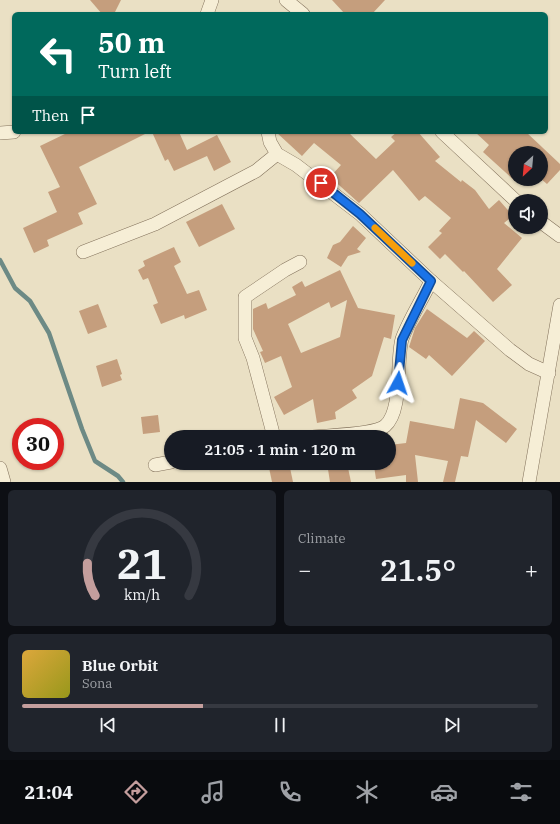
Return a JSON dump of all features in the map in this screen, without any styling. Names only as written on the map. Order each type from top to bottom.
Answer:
[{"type":"street","points":[[208,12],[212,0]]},
{"type":"street","points":[[286,0],[301,12]]},
{"type":"street","points":[[0,133],[12,132]]},
{"type":"street","points":[[268,134],[270,142],[277,154],[296,165],[360,214],[431,281],[510,350],[529,364],[549,373]]},
{"type":"street","points":[[444,134],[508,194]]},
{"type":"street","points":[[82,252],[155,224],[256,171],[277,154]]},
{"type":"street","points":[[548,227],[560,236]]},
{"type":"street","points":[[272,430],[253,358],[245,338],[245,297],[285,270],[300,262]]},
{"type":"street","points":[[377,430],[385,426],[390,420],[397,397],[402,340],[431,281]]},
{"type":"street","points":[[529,482],[560,305]]},
{"type":"street","points":[[155,465],[164,463]]},
{"type":"street","points":[[0,468],[4,482]]},
{"type":"building","points":[[90,0],[121,0],[115,12],[100,12]]},
{"type":"building","points":[[332,0],[385,0],[374,12],[343,12]]},
{"type":"building","points":[[65,134],[145,134],[79,167],[97,204],[78,213],[83,224],[47,240],[49,246],[34,253],[23,228],[57,212],[48,192],[60,187],[40,146]]},
{"type":"building","points":[[153,134],[180,134],[187,150],[217,135],[231,162],[214,171],[207,156],[174,171],[168,159],[165,161]]},
{"type":"building","points":[[278,134],[350,134],[376,159],[395,141],[391,137],[395,134],[420,134],[440,157],[435,161],[461,182],[462,180],[475,190],[489,209],[499,200],[508,210],[508,220],[504,223],[508,226],[508,234],[517,234],[522,238],[497,269],[512,285],[493,302],[464,271],[463,272],[445,254],[440,259],[428,247],[442,233],[439,231],[451,218],[425,196],[419,201],[393,170],[359,203],[330,177],[341,165],[314,143],[302,156]]},
{"type":"building","points":[[477,134],[528,134],[541,146],[508,146],[508,175],[483,152],[489,145]]},
{"type":"building","points":[[548,153],[560,164],[560,170],[548,183]]},
{"type":"building","points":[[222,204],[235,229],[199,247],[186,222]]},
{"type":"building","points":[[353,226],[366,238],[357,249],[361,252],[348,256],[341,267],[327,258],[333,245],[340,242]]},
{"type":"building","points":[[174,247],[181,262],[174,266],[187,294],[199,290],[207,310],[185,319],[184,315],[161,324],[153,305],[158,303],[148,278],[143,280],[138,270],[145,266],[143,261]]},
{"type":"building","points":[[340,270],[358,308],[395,315],[391,339],[384,337],[372,376],[352,390],[357,398],[335,412],[336,419],[317,423],[313,399],[284,415],[274,397],[292,387],[281,356],[265,363],[260,352],[263,351],[253,329],[253,309],[266,303],[268,309],[296,295],[292,287],[302,281],[305,287]],"holes":[[[347,300],[340,337],[301,353],[288,324],[329,302],[331,308]]]},
{"type":"building","points":[[98,304],[107,327],[88,334],[79,311]]},
{"type":"building","points":[[427,309],[467,338],[474,331],[485,341],[452,376],[429,355],[426,359],[409,347],[415,328]]},
{"type":"building","points":[[117,359],[122,374],[120,375],[122,380],[102,387],[96,366]]},
{"type":"building","points":[[460,398],[483,403],[517,429],[506,443],[476,420],[468,457],[461,456],[455,482],[443,482],[448,461],[415,455],[418,482],[406,482],[406,475],[376,479],[375,470],[396,470],[396,444],[406,443],[410,421],[454,429]]},
{"type":"building","points":[[158,415],[160,432],[143,434],[141,417]]},
{"type":"building","points":[[269,470],[290,470],[293,482],[272,482]]},
{"type":"building","points":[[328,470],[348,470],[351,482],[330,482]]},
{"type":"waterway","points":[[0,260],[15,288],[30,301],[49,333],[82,429],[95,461],[118,476],[123,482]]},
{"type":"slow traffic","points":[[375,228],[412,263]]},
{"type":"route","points":[[321,183],[360,214],[431,281],[402,340],[398,383]]}]
